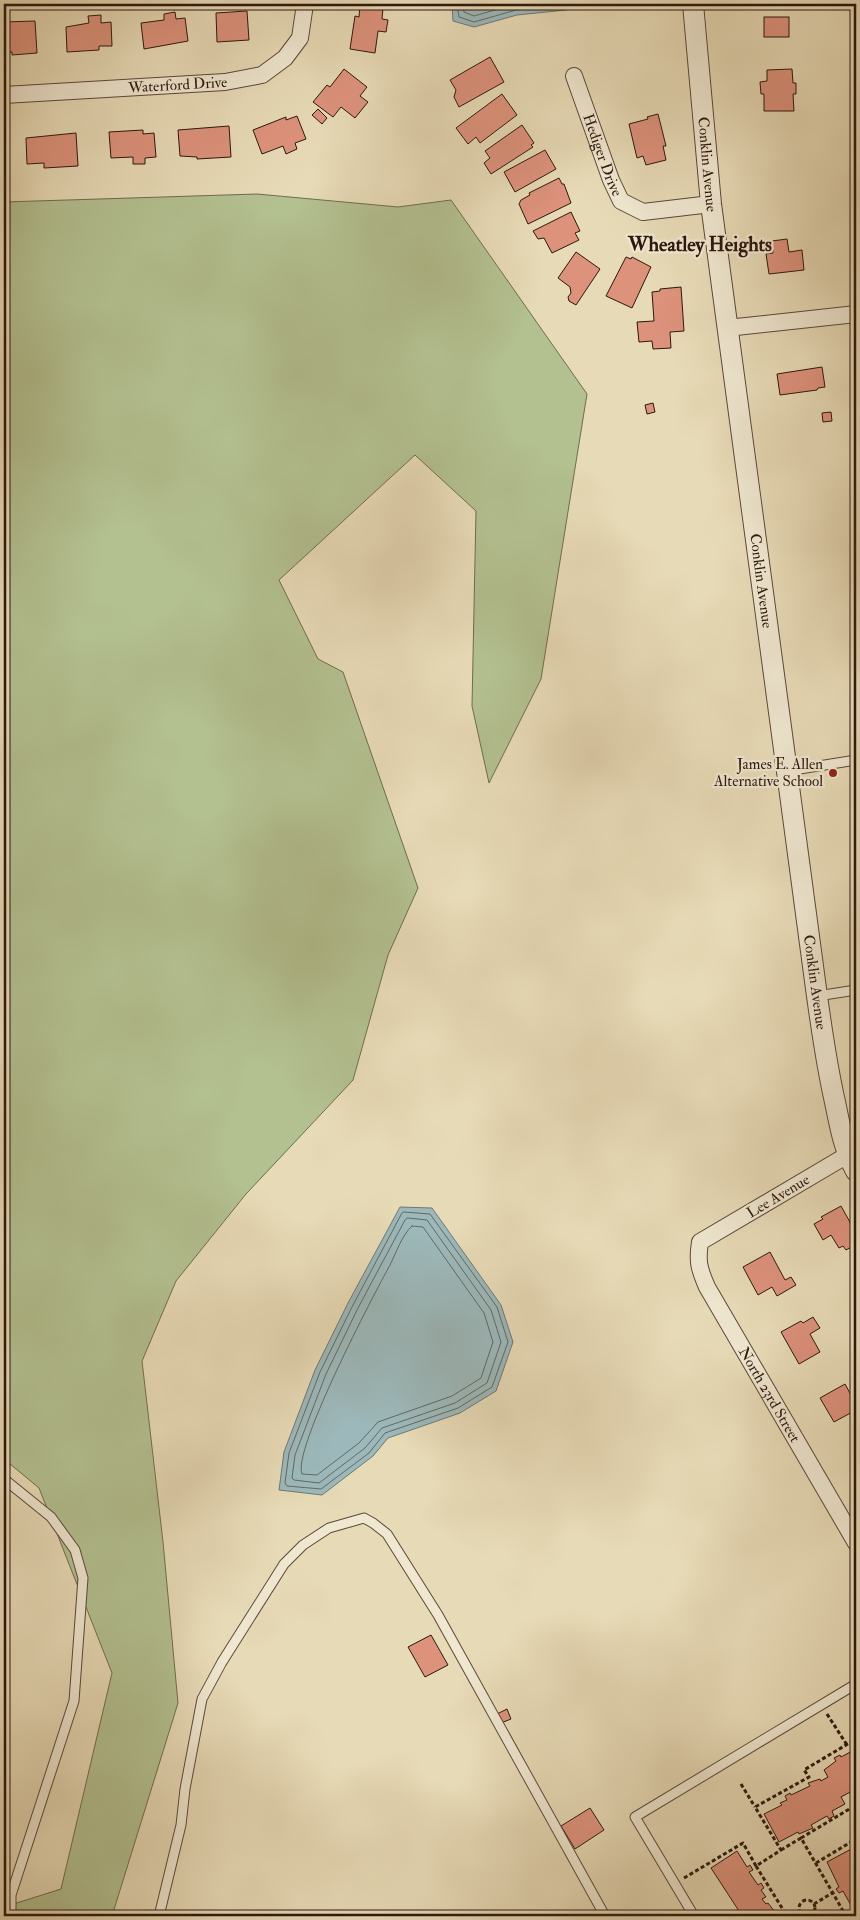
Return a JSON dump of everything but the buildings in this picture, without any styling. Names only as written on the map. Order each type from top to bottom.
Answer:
[{"type":"street","name":"Waterford Drive","points":[[4,95],[225,82],[262,75],[285,58],[300,38],[305,4]]},
{"type":"street","name":"Conklin Avenue","points":[[693,4],[711,204],[816,996],[826,1062],[853,1159]]},
{"type":"street","name":"Hediger Drive","points":[[574,76],[611,180],[621,201],[643,212],[711,204]]},
{"type":"street","points":[[727,328],[856,314]]},
{"type":"street","name":"Lee Avenue","points":[[700,1242],[778,1196],[853,1159]]},
{"type":"street","name":"North 23rd Street","points":[[700,1242],[698,1258],[707,1287],[856,1543]]},
{"type":"lane","points":[[787,771],[856,760]]},
{"type":"lane","points":[[816,996],[856,990]]},
{"type":"lane","points":[[4,1480],[51,1517],[75,1550],[83,1578],[74,1701],[11,1895],[11,1916]]},
{"type":"lane","points":[[159,1916],[181,1825],[185,1789],[202,1699],[222,1662],[284,1564],[303,1546],[329,1528],[364,1518],[388,1534],[438,1615],[605,1916]]},
{"type":"lane","points":[[694,1916],[634,1817],[856,1684]]},
{"type":"path","points":[[821,1705],[847,1745]]},
{"type":"path","points":[[756,1807],[809,1777],[804,1770],[856,1739]]},
{"type":"path","points":[[742,1784],[781,1850]]},
{"type":"path","points":[[756,1866],[856,1805]]},
{"type":"path","points":[[801,1838],[834,1892],[846,1916]]},
{"type":"path","points":[[816,1863],[856,1839]]},
{"type":"path","points":[[675,1884],[743,1842],[786,1916]]},
{"type":"path","points":[[814,1904],[834,1892]]},
{"type":"path","points":[[810,1900],[814,1904],[815,1910],[812,1915],[807,1916],[801,1912],[800,1906],[803,1901],[810,1900]]},
{"type":"path","points":[[793,1916],[801,1912]]},
{"type":"green space","points":[[257,194],[398,207],[451,200],[587,394],[541,679],[489,783],[472,706],[476,511],[415,455],[279,580],[318,659],[343,672],[418,888],[388,955],[353,1080],[246,1194],[176,1281],[142,1361],[163,1542],[178,1703],[112,1916],[4,1916],[4,1907],[61,1889],[112,1673],[39,1488],[4,1459],[4,202]]},
{"type":"water","points":[[452,4],[587,4],[566,10],[517,15],[474,27],[453,21]]},
{"type":"water","points":[[400,1207],[432,1208],[501,1305],[513,1342],[496,1391],[460,1413],[388,1438],[373,1456],[322,1495],[279,1490],[284,1452],[315,1370],[348,1303]]},
{"type":"place","name":"James E. Allen Alternative School","points":[[833,773]]},
{"type":"district","name":"Wheatley Heights","points":[[700,244]]}]
